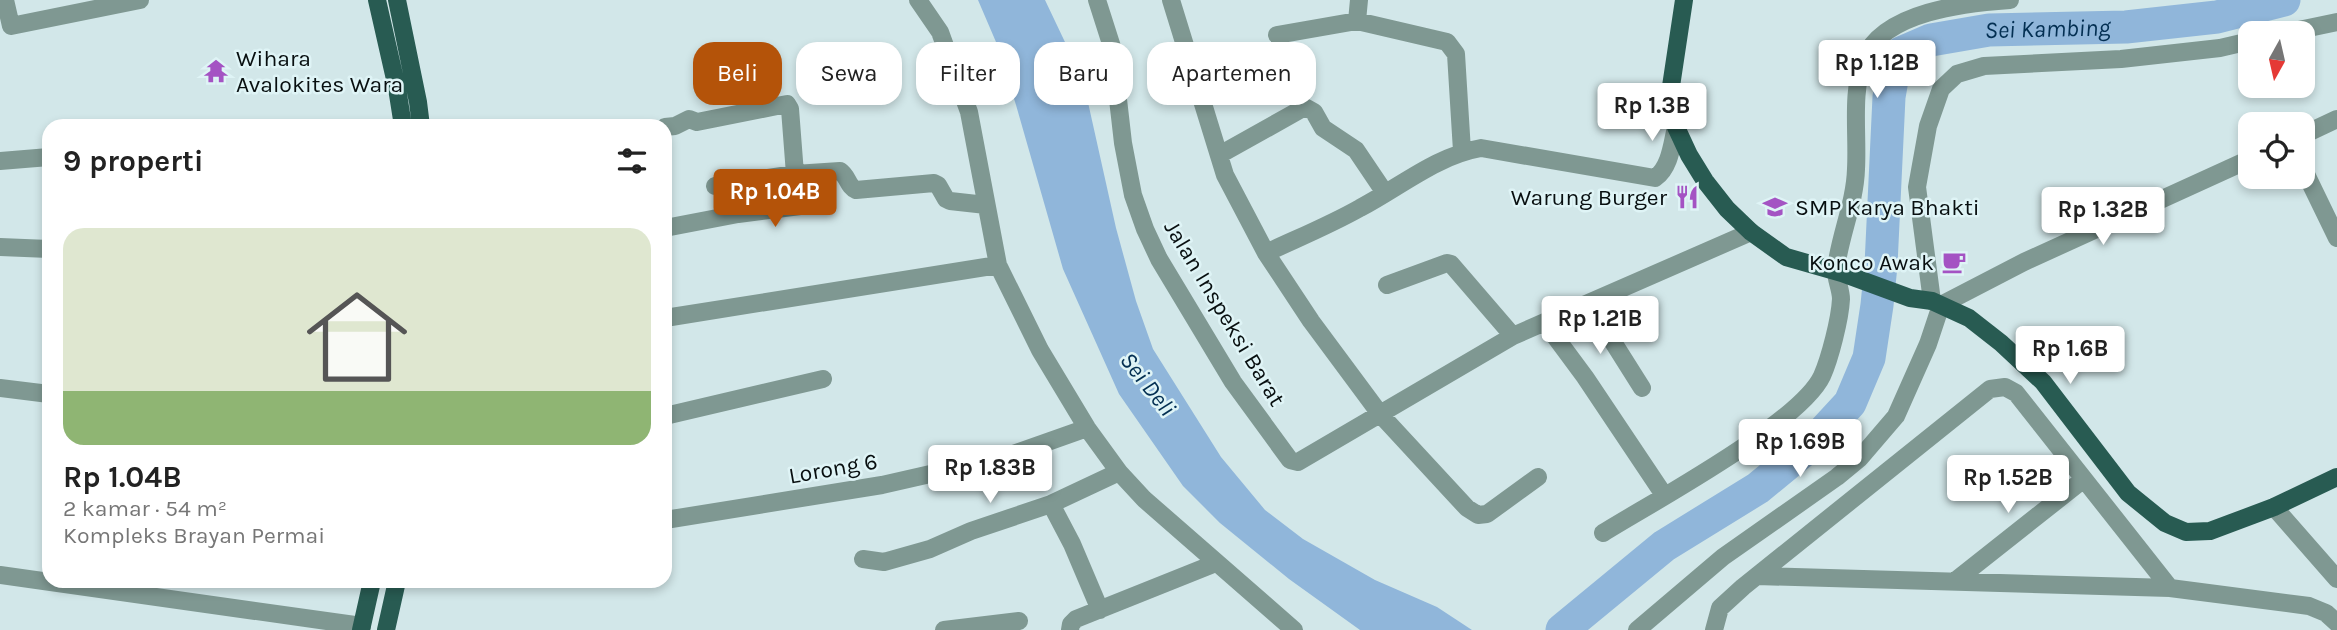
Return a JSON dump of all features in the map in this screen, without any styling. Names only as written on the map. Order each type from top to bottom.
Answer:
[{"type":"main road","points":[[377,0],[402,119]]},
{"type":"main road","points":[[397,0],[420,119]]},
{"type":"main road","points":[[1684,0],[1670,93],[1676,127],[1705,181],[1727,209],[1752,232],[1787,257],[1839,272],[1910,298],[1937,303],[1969,318],[2043,382],[2128,493],[2165,523],[2186,532],[2210,531],[2274,508],[2337,477]]},
{"type":"main road","points":[[361,628],[370,588]]},
{"type":"main road","points":[[386,630],[395,588]]},
{"type":"street","points":[[5,0],[5,27],[140,0]]},
{"type":"street","points":[[918,0],[940,32],[969,112],[998,265],[1040,349],[1087,428],[1119,472],[1143,499],[1284,627]]},
{"type":"street","name":"Jalan Inspeksi Barat","points":[[1097,0],[1112,47],[1123,143],[1137,206],[1159,259],[1233,382],[1282,452],[1294,462],[1380,414]]},
{"type":"street","points":[[1171,0],[1221,154],[1225,175],[1266,253],[1311,321],[1380,414],[1467,508],[1478,515],[1487,514],[1538,477]]},
{"type":"street","points":[[1357,21],[1359,0]]},
{"type":"street","points":[[1603,533],[1739,449],[1797,407],[1822,376],[1839,317],[1839,272],[1854,186],[1859,85],[1863,61],[1869,49],[1885,33],[1905,21],[1937,10],[2010,0]]},
{"type":"street","points":[[1277,35],[1357,21],[1447,42],[1456,54],[1462,151]]},
{"type":"street","points":[[2315,27],[2337,22]]},
{"type":"street","points":[[1637,630],[1723,557],[1838,477],[1860,458],[1896,416],[1928,344],[1937,303],[1917,187],[1932,114],[1941,89],[1957,74],[1984,66],[2121,59],[2238,44]]},
{"type":"street","points":[[672,126],[689,119],[697,122],[787,104],[790,109],[795,174]]},
{"type":"street","points":[[1221,154],[1305,107],[1314,111],[1323,128],[1356,150],[1385,193]]},
{"type":"street","points":[[2315,129],[2337,119]]},
{"type":"street","points":[[1266,253],[1360,208],[1462,151],[1481,148],[1656,178],[1662,174],[1676,127]]},
{"type":"street","points":[[0,161],[42,158]]},
{"type":"street","points":[[1937,303],[2238,164]]},
{"type":"street","points":[[715,186],[795,174],[841,171],[852,189],[856,190],[934,183],[950,201],[986,205]]},
{"type":"street","points":[[2313,189],[2337,238]]},
{"type":"street","points":[[672,227],[807,205]]},
{"type":"street","points":[[1380,414],[1513,336],[1752,232]]},
{"type":"street","points":[[0,247],[42,249]]},
{"type":"street","points":[[1387,285],[1447,263],[1451,264],[1513,336]]},
{"type":"street","points":[[672,317],[998,265]]},
{"type":"street","points":[[1589,304],[1642,388]]},
{"type":"street","points":[[1545,323],[1585,377],[1664,495]]},
{"type":"street","points":[[672,414],[823,379]]},
{"type":"street","points":[[1714,630],[1720,608],[1757,576],[1990,389],[2005,387],[2016,393],[2170,588]]},
{"type":"street","points":[[0,388],[42,393]]},
{"type":"street","name":"Lorong 6","points":[[672,519],[894,482],[1005,457],[1087,428]]},
{"type":"street","points":[[863,559],[884,562],[903,558],[1051,504],[1119,472]]},
{"type":"street","points":[[1955,582],[2084,479]]},
{"type":"street","points":[[1051,504],[1072,544],[1100,610]]},
{"type":"street","points":[[2274,508],[2337,579]]},
{"type":"street","points":[[1070,630],[1072,621],[1216,563]]},
{"type":"street","points":[[0,575],[42,581]]},
{"type":"street","points":[[1757,576],[2170,588],[2291,602],[2326,613],[2337,623]]},
{"type":"street","points":[[89,588],[361,628]]},
{"type":"street","points":[[944,630],[1019,621]]},
{"type":"water","name":"Sei Deli","points":[[978,0],[1045,0],[1065,42],[1034,42],[1034,105],[1089,105],[1116,228],[1136,301],[1153,349],[1221,457],[1265,510],[1303,539],[1375,580],[1437,607],[1472,630],[1360,630],[1289,579],[1220,523],[1183,486],[1119,394],[1063,269],[1016,105],[1020,105],[1020,42],[996,42]]},
{"type":"waterway","name":"Sei Kambing","points":[[1562,630],[1664,546],[1758,488],[1814,442],[1850,403],[1869,358],[1877,305],[1889,97],[1894,68],[1901,53],[1931,40],[1989,30],[2126,27],[2217,17],[2284,0]]},
{"type":"place","name":"Wihara Avalokites Wara","points":[[216,71]]},
{"type":"place","name":"Warung Burger","points":[[1687,197]]},
{"type":"place","name":"SMP Karya Bhakti","points":[[1775,207]]},
{"type":"place","name":"Konco Awak","points":[[1954,262]]}]
